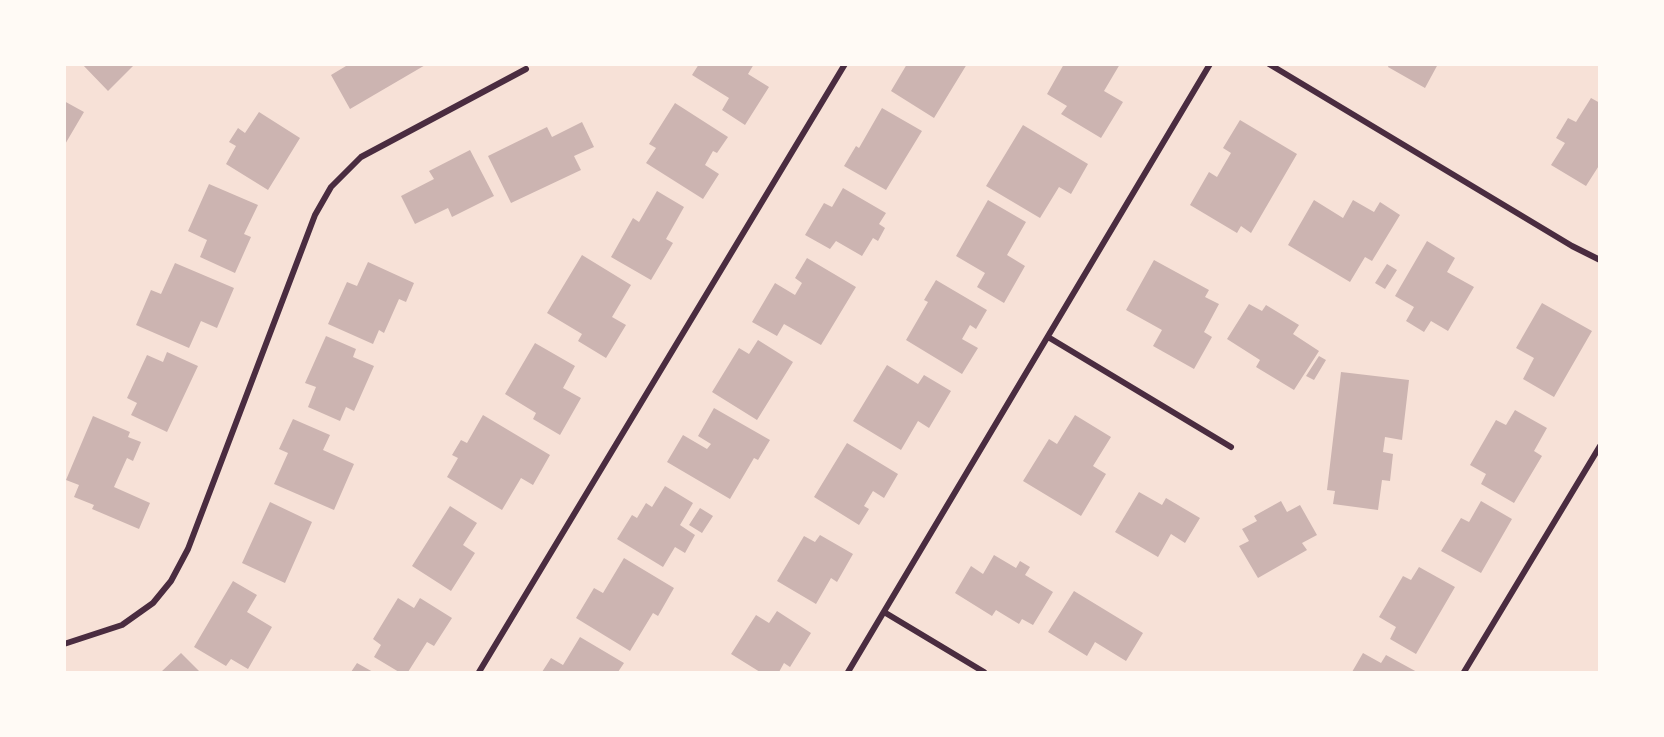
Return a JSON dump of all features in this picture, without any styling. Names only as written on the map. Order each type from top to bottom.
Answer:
[{"type":"street","points":[[479,672],[845,64]]},
{"type":"street","points":[[848,672],[1210,64]]},
{"type":"street","points":[[1269,64],[1599,260]]},
{"type":"street","points":[[64,644],[122,625],[153,603],[171,581],[188,549],[315,215],[331,187],[361,157],[526,69]]},
{"type":"street","points":[[1048,337],[1232,447]]},
{"type":"street","points":[[1464,672],[1599,446]]},
{"type":"street","points":[[884,612],[984,672]]},
{"type":"building","points":[[82,64],[135,64],[108,91]]},
{"type":"building","points":[[345,64],[427,64],[350,109],[331,75],[346,66]]},
{"type":"building","points":[[699,64],[754,64],[748,74],[769,87],[745,125],[722,110],[729,98],[692,75]]},
{"type":"building","points":[[907,64],[967,64],[934,118],[891,91]]},
{"type":"building","points":[[1064,64],[1120,64],[1104,91],[1123,102],[1101,138],[1061,114],[1067,106],[1047,94]]},
{"type":"building","points":[[1389,64],[1438,64],[1425,88],[1388,67]]},
{"type":"building","points":[[1591,98],[1600,103],[1600,164],[1586,186],[1551,165],[1565,143],[1556,138],[1568,118],[1576,122]]},
{"type":"building","points":[[64,101],[84,112],[64,146]]},
{"type":"building","points":[[675,103],[728,137],[717,153],[713,151],[705,165],[719,174],[703,199],[646,163],[656,148],[649,144]]},
{"type":"building","points":[[882,108],[922,131],[886,190],[844,166],[856,146],[859,148]]},
{"type":"building","points":[[259,112],[300,138],[268,190],[226,164],[236,146],[229,142],[238,128],[245,133]]},
{"type":"building","points":[[1240,120],[1297,154],[1251,233],[1241,226],[1237,233],[1190,205],[1209,172],[1217,177],[1231,153],[1223,148]]},
{"type":"building","points":[[582,122],[594,147],[574,156],[581,170],[511,203],[488,156],[547,127],[552,137]]},
{"type":"building","points":[[1023,125],[1088,164],[1071,194],[1059,187],[1040,218],[986,186]]},
{"type":"building","points":[[470,150],[494,196],[452,217],[448,208],[415,224],[401,196],[434,179],[429,171]]},
{"type":"building","points":[[209,184],[258,205],[244,234],[251,237],[235,273],[200,257],[207,240],[188,231]]},
{"type":"building","points":[[843,188],[886,213],[879,224],[885,228],[878,241],[873,238],[862,256],[836,241],[830,249],[805,235],[824,203],[832,207]]},
{"type":"building","points":[[657,191],[684,207],[666,239],[673,243],[651,280],[611,257],[633,218],[639,222]]},
{"type":"building","points":[[988,200],[1026,222],[1007,255],[1025,266],[1004,303],[977,287],[985,273],[956,256]]},
{"type":"building","points":[[1314,200],[1343,218],[1353,200],[1374,212],[1380,202],[1400,215],[1372,261],[1365,257],[1350,282],[1288,245]]},
{"type":"building","points":[[1427,241],[1455,258],[1447,272],[1474,287],[1448,331],[1431,321],[1424,332],[1406,321],[1414,307],[1395,296]]},
{"type":"building","points":[[582,255],[631,285],[612,317],[626,325],[606,358],[578,341],[582,334],[547,313]]},
{"type":"building","points":[[807,258],[856,287],[821,345],[784,324],[777,336],[752,322],[775,283],[795,295],[802,283],[795,278]]},
{"type":"building","points":[[1154,260],[1209,290],[1205,297],[1219,304],[1204,332],[1212,337],[1194,369],[1153,346],[1162,330],[1126,310]]},
{"type":"building","points":[[368,262],[414,283],[406,302],[399,299],[384,333],[379,330],[373,344],[328,324],[347,282],[357,286]]},
{"type":"building","points":[[175,263],[234,288],[217,328],[201,321],[189,348],[136,325],[151,290],[161,294]]},
{"type":"building","points":[[1387,264],[1397,270],[1385,289],[1375,283]]},
{"type":"building","points":[[936,280],[987,310],[976,329],[970,325],[962,339],[978,348],[962,374],[906,340],[928,302],[924,300]]},
{"type":"building","points":[[1542,303],[1592,331],[1554,397],[1523,379],[1534,358],[1516,348]]},
{"type":"building","points":[[1249,304],[1262,311],[1266,305],[1299,325],[1293,334],[1319,351],[1294,390],[1256,367],[1260,360],[1227,339]]},
{"type":"building","points":[[326,336],[356,349],[353,357],[374,366],[354,411],[346,407],[340,421],[308,407],[316,387],[305,383]]},
{"type":"building","points":[[758,340],[793,362],[757,420],[712,392],[739,348],[749,354]]},
{"type":"building","points":[[535,343],[575,366],[563,388],[581,398],[560,435],[533,419],[536,413],[505,394]]},
{"type":"building","points":[[167,352],[198,366],[167,432],[131,415],[137,403],[127,398],[147,355],[163,362]]},
{"type":"building","points":[[1319,356],[1326,360],[1314,380],[1306,376]]},
{"type":"building","points":[[887,365],[918,384],[924,375],[951,391],[929,428],[918,421],[901,450],[853,421]]},
{"type":"building","points":[[1341,372],[1409,380],[1402,440],[1385,437],[1383,452],[1393,454],[1390,481],[1382,480],[1378,510],[1333,504],[1335,491],[1327,490]]},
{"type":"building","points":[[714,408],[770,440],[758,460],[754,458],[730,499],[667,462],[683,435],[707,449],[711,444],[698,436]]},
{"type":"building","points":[[1515,410],[1547,428],[1534,451],[1542,456],[1514,503],[1481,484],[1486,474],[1470,465],[1496,420],[1506,425]]},
{"type":"building","points":[[483,415],[550,455],[533,485],[521,478],[502,510],[447,477],[458,458],[452,455],[461,440],[467,443]]},
{"type":"building","points":[[1075,415],[1111,437],[1093,466],[1106,474],[1081,516],[1023,481],[1049,439],[1057,444]]},
{"type":"building","points":[[93,416],[130,432],[128,437],[141,442],[133,461],[127,458],[114,487],[150,503],[139,529],[92,509],[94,505],[74,497],[79,485],[66,480]]},
{"type":"building","points":[[293,419],[330,435],[323,450],[354,464],[334,510],[274,484],[288,453],[279,449]]},
{"type":"building","points":[[847,443],[898,474],[884,498],[873,491],[864,506],[869,509],[859,525],[814,497]]},
{"type":"building","points":[[665,486],[693,503],[680,525],[695,535],[685,553],[675,547],[663,567],[617,539],[632,515],[637,518],[646,503],[652,507]]},
{"type":"building","points":[[1139,492],[1162,505],[1166,498],[1200,518],[1185,543],[1171,534],[1158,557],[1115,532]]},
{"type":"building","points":[[1281,501],[1287,512],[1300,505],[1317,535],[1302,543],[1307,550],[1258,578],[1239,546],[1249,541],[1242,529],[1257,521],[1254,516]]},
{"type":"building","points":[[1481,501],[1512,519],[1481,573],[1441,551],[1461,518],[1469,522]]},
{"type":"building","points":[[270,502],[312,522],[285,583],[242,563]]},
{"type":"building","points":[[450,506],[477,523],[463,545],[475,553],[451,591],[412,566]]},
{"type":"building","points":[[700,508],[713,516],[702,533],[689,525]]},
{"type":"building","points":[[820,535],[853,554],[837,582],[831,578],[816,604],[777,581],[804,536],[815,542]]},
{"type":"building","points":[[994,555],[1016,568],[1020,561],[1030,567],[1025,575],[1053,592],[1033,625],[1022,619],[1019,624],[996,610],[992,616],[955,593],[971,566],[983,574]]},
{"type":"building","points":[[624,558],[674,588],[658,616],[653,613],[630,651],[576,618],[594,588],[603,593]]},
{"type":"building","points":[[1419,567],[1455,587],[1416,654],[1390,639],[1396,627],[1379,617],[1403,576],[1411,580]]},
{"type":"building","points":[[233,581],[257,595],[247,612],[272,627],[248,669],[231,659],[226,666],[194,647]]},
{"type":"building","points":[[1074,591],[1143,633],[1126,661],[1095,642],[1087,656],[1048,632]]},
{"type":"building","points":[[398,598],[414,608],[420,598],[452,618],[434,646],[427,642],[408,672],[399,672],[374,657],[381,645],[373,639]]},
{"type":"building","points":[[777,611],[811,633],[790,667],[784,663],[779,672],[760,672],[731,654],[756,615],[769,623]]},
{"type":"building","points":[[580,637],[624,663],[618,672],[542,672],[551,658],[563,665]]},
{"type":"building","points":[[181,653],[200,672],[161,672]]},
{"type":"building","points":[[1363,653],[1381,663],[1386,655],[1417,672],[1352,672]]},
{"type":"building","points":[[357,663],[373,672],[351,672]]}]
